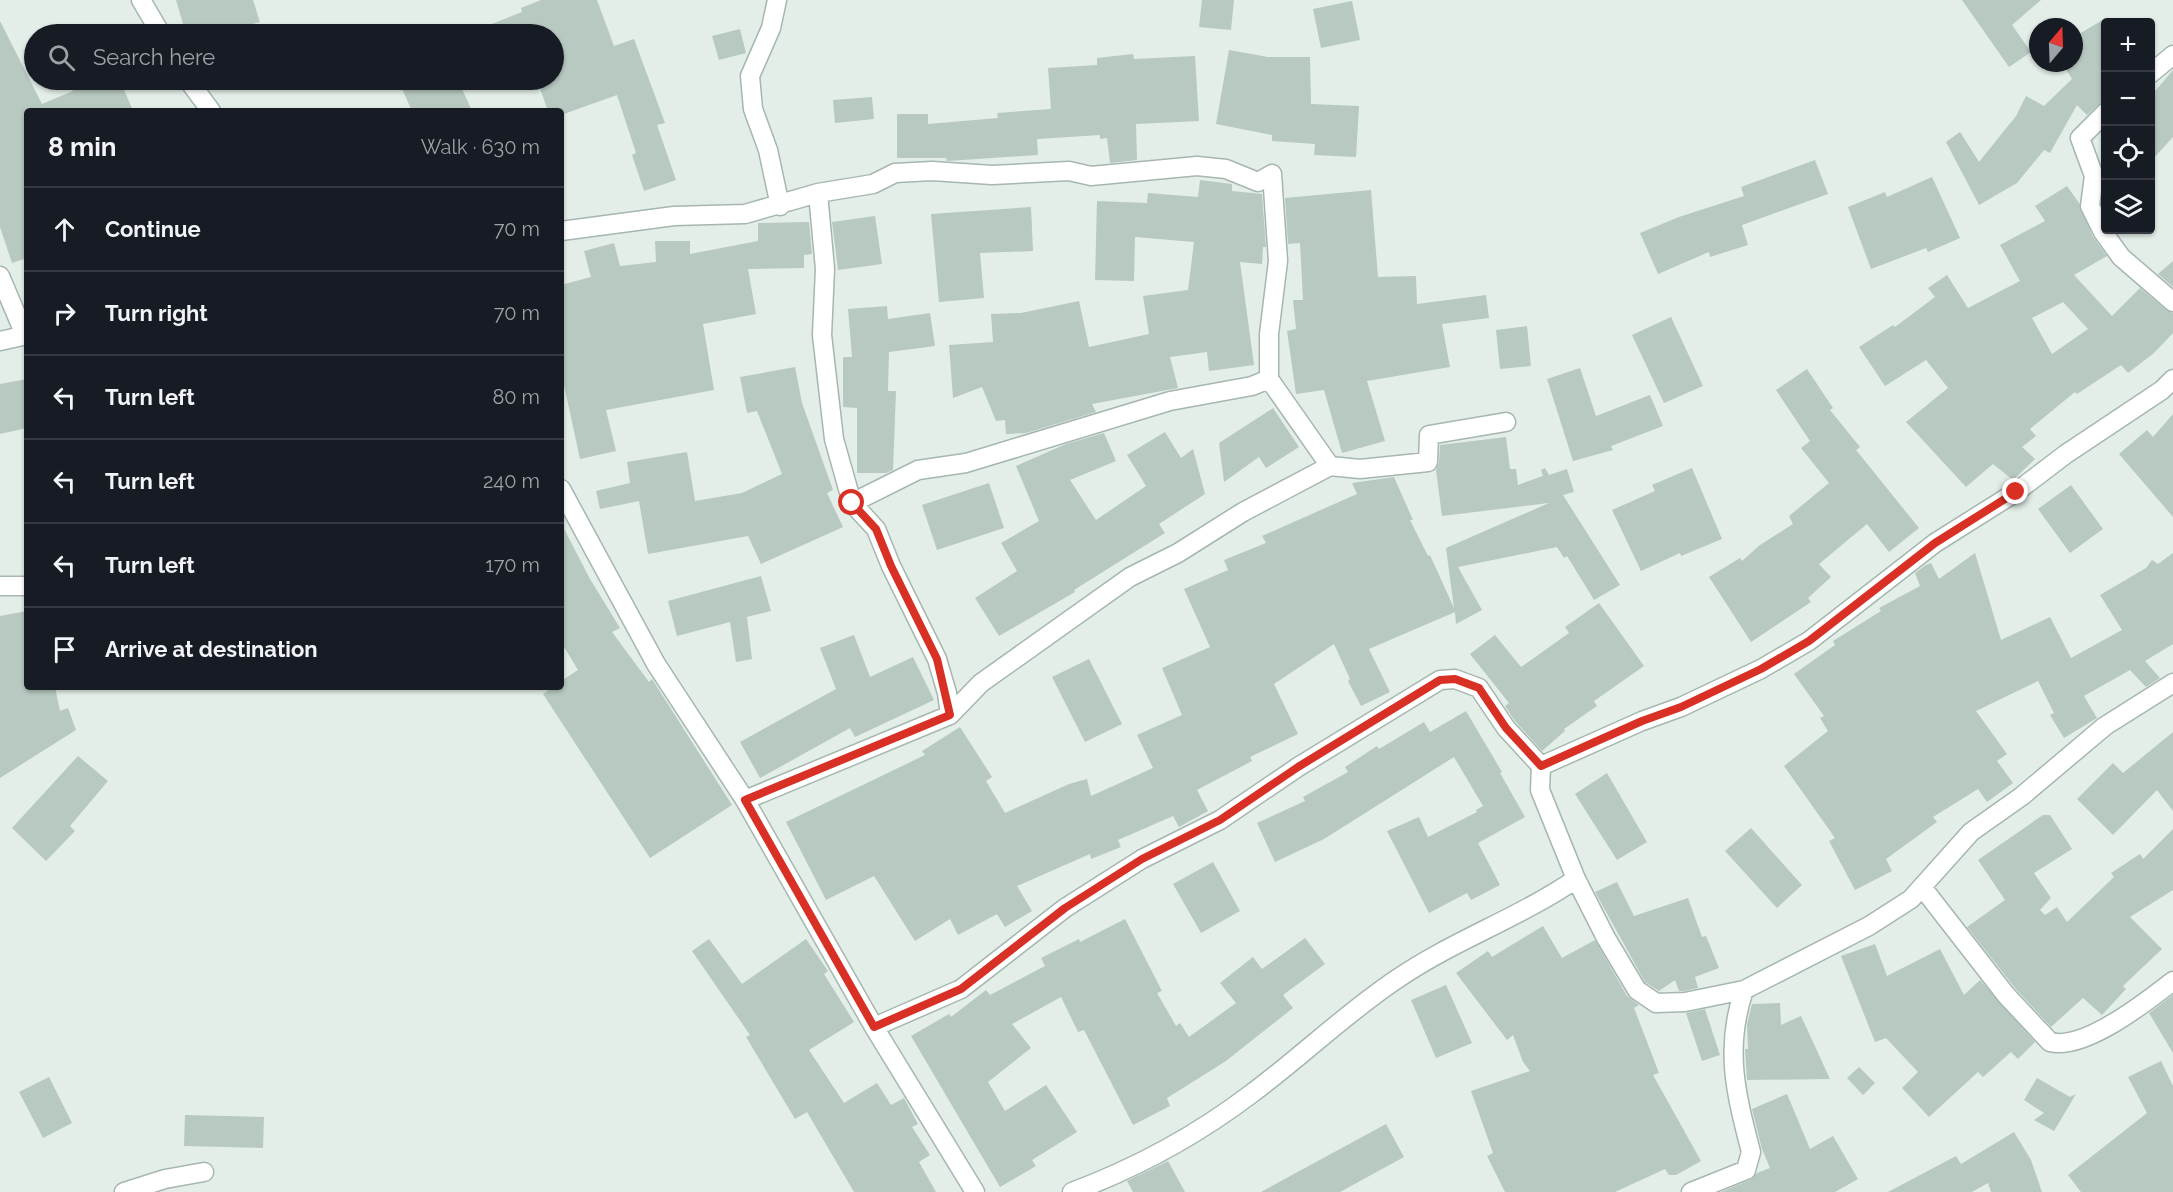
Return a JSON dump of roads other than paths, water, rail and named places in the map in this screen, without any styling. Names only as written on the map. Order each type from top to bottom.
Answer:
[{"type":"street","points":[[141,0],[155,24]]},
{"type":"street","points":[[777,0],[771,28],[750,76],[753,108],[768,150],[780,206]]},
{"type":"street","points":[[2153,72],[2173,55]]},
{"type":"street","points":[[195,90],[209,108]]},
{"type":"street","points":[[2101,117],[2080,138],[2094,176],[2090,206],[2103,232],[2121,257],[2173,302]]},
{"type":"street","points":[[564,231],[674,216],[745,214],[780,206],[818,193],[873,184],[896,173],[992,175],[1070,171],[1091,176],[1197,166],[1226,169],[1258,182],[1272,174],[1278,261],[1269,334],[1269,379],[1330,466]]},
{"type":"street","points":[[818,193],[825,269],[822,335],[834,439],[852,503],[876,529],[891,566],[937,659],[950,715]]},
{"type":"street","points":[[0,276],[24,330]]},
{"type":"street","points":[[0,341],[24,335]]},
{"type":"street","points":[[852,503],[918,470],[966,463],[1170,401],[1252,386],[1269,379]]},
{"type":"street","points":[[1541,766],[1642,721],[1681,707],[1761,669],[1809,641],[1935,543],[2016,492],[2066,454],[2162,390],[2173,379]]},
{"type":"street","points":[[745,800],[950,715],[981,683],[1130,577],[1179,553],[1243,512],[1330,466],[1360,469],[1428,462],[1429,435],[1506,422]]},
{"type":"street","points":[[564,495],[656,664],[745,800],[874,1027],[975,1192]]},
{"type":"street","points":[[0,586],[24,586]]},
{"type":"street","points":[[874,1027],[961,989],[1065,908],[1132,865],[1220,820],[1298,767],[1440,680],[1455,679],[1479,688],[1506,728],[1541,766],[1540,790],[1576,879],[1637,990],[1663,1005],[1744,990],[1869,926],[1911,899],[1971,832],[2022,796],[2105,726],[2173,683]]},
{"type":"street","points":[[1072,1192],[1106,1179],[1178,1143],[1250,1095],[1382,989],[1426,959],[1548,898],[1576,879]]},
{"type":"street","points":[[1922,887],[2006,995],[2050,1042],[2073,1041],[2110,1026],[2173,981]]},
{"type":"street","points":[[1691,1192],[1746,1170],[1750,1161],[1751,1152],[1734,1086],[1732,1058],[1737,1009],[1744,990]]},
{"type":"street","points":[[124,1192],[165,1179],[204,1172]]}]
